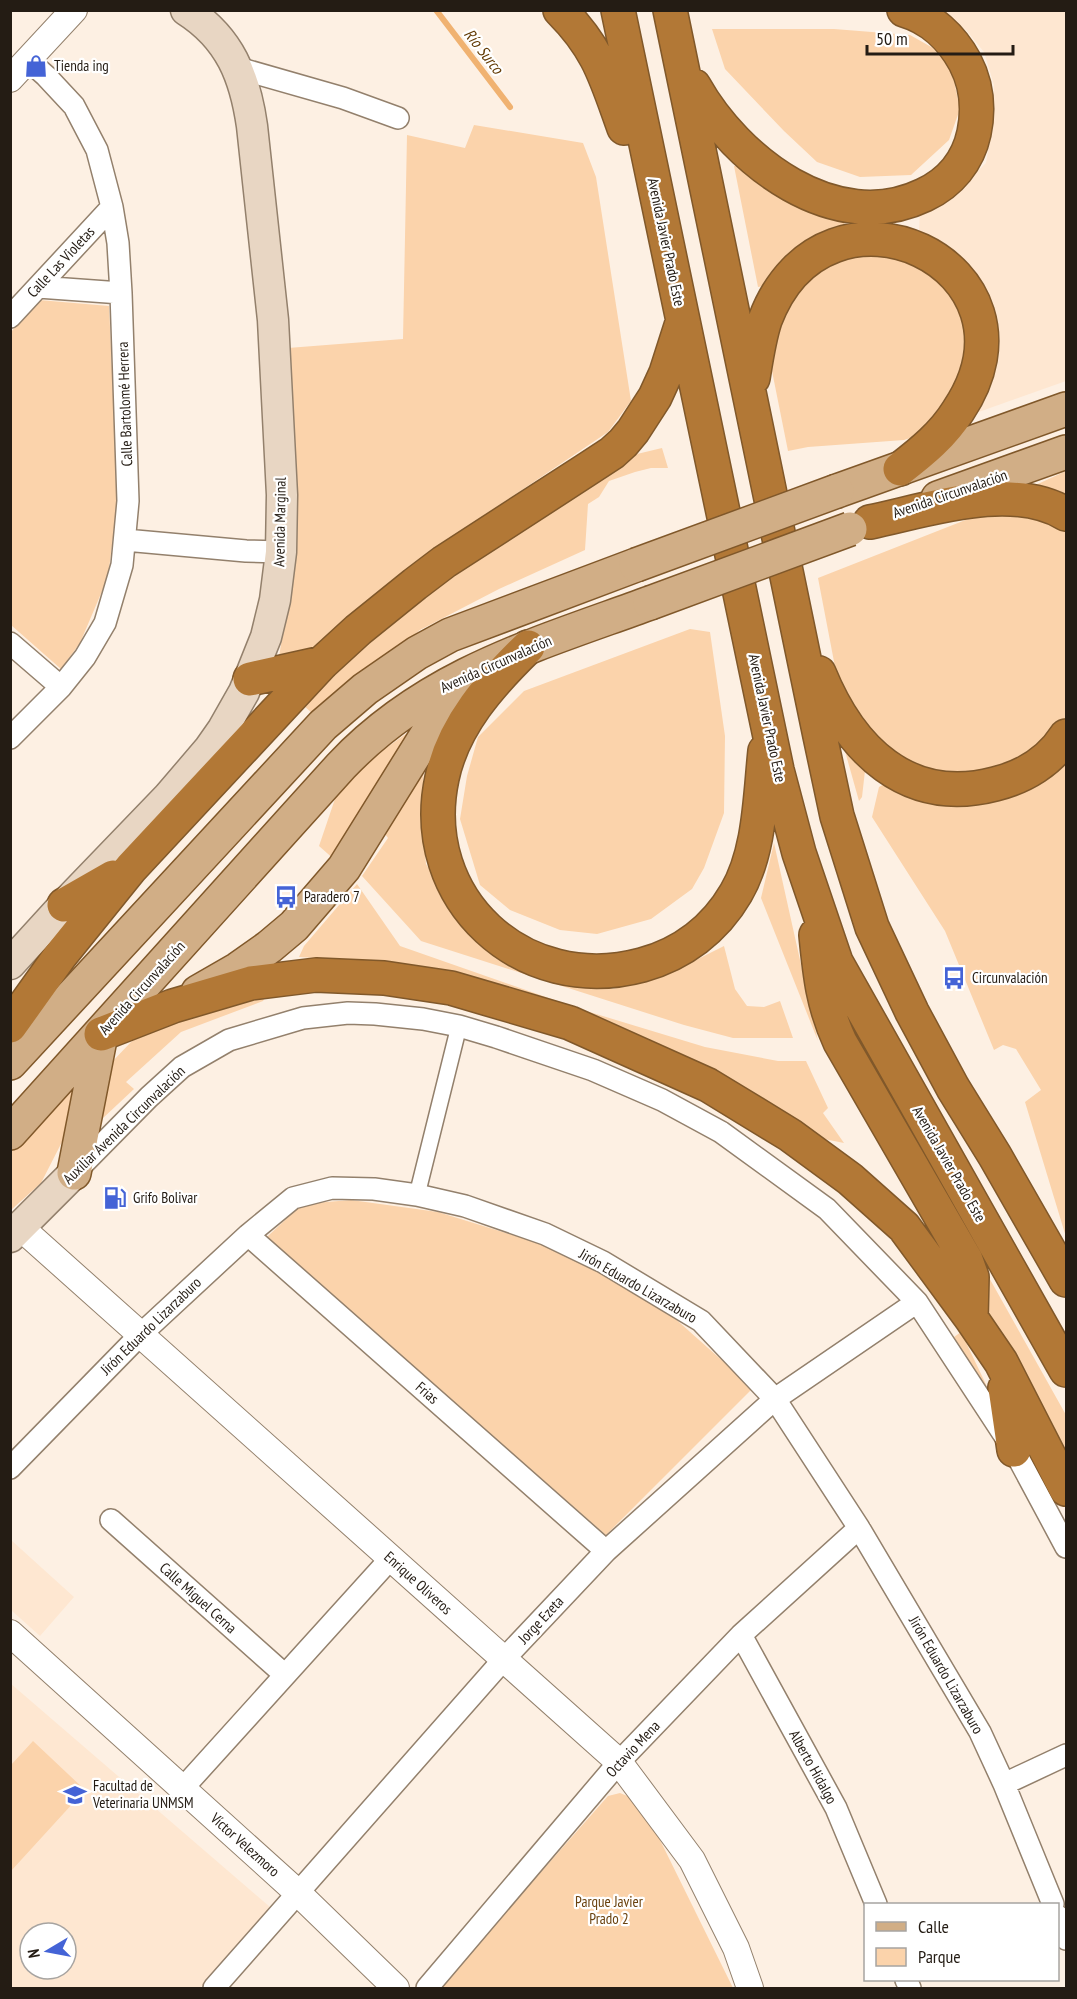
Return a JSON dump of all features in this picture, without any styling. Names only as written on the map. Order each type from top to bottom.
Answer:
[{"type":"highway","points":[[560,10],[584,36],[602,66],[624,129],[659,207]]},
{"type":"highway","name":"Avenida Javier Prado Este","points":[[618,10],[768,726],[788,813],[812,893],[836,962],[1066,1371]]},
{"type":"highway","points":[[670,10],[837,816],[872,927],[912,1012],[952,1088],[995,1156],[1066,1280]]},
{"type":"highway","points":[[682,62],[701,99],[713,116],[744,150],[769,171],[805,192],[832,202],[862,206],[905,202],[936,188],[960,166],[972,142],[977,97],[973,81],[960,53],[951,42],[931,24],[904,10]]},
{"type":"highway","points":[[752,404],[755,363],[765,320],[782,289],[810,259],[838,245],[863,240],[900,242],[926,252],[956,275],[970,298],[980,332],[980,356],[970,390],[958,412],[936,439],[900,469]]},
{"type":"highway","points":[[10,1026],[60,956],[131,868],[322,663],[386,606],[422,578],[595,465],[623,443],[655,397],[666,373],[683,322]]},
{"type":"highway","points":[[860,526],[947,506],[996,499],[1035,502],[1066,514]]},
{"type":"highway","points":[[795,614],[824,684],[845,723],[864,748],[898,775],[938,788],[966,789],[987,786],[1010,780],[1034,768],[1052,753],[1066,736]]},
{"type":"highway","points":[[528,647],[485,692],[458,736],[442,776],[438,827],[450,876],[467,906],[479,921],[507,945],[522,954],[555,966],[608,971],[651,962],[695,940],[719,918],[738,891],[752,853],[768,726]]},
{"type":"highway","points":[[250,679],[322,663]]},
{"type":"highway","points":[[64,905],[131,868]]},
{"type":"highway","points":[[812,893],[821,986],[829,1018],[840,1042],[966,1260],[972,1277],[971,1318]]},
{"type":"highway","points":[[101,1034],[173,1006],[251,983],[316,975],[384,978],[451,988],[570,1023],[708,1085],[790,1135],[850,1179],[904,1227],[1001,1362],[1066,1489]]},
{"type":"highway","points":[[1001,1362],[1014,1450]]},
{"type":"main road","name":"Avenida Marginal","points":[[10,964],[168,797],[209,749],[231,716],[250,679],[266,638],[275,600],[281,552],[282,495],[273,321],[248,98],[238,69],[222,41],[186,10]]},
{"type":"main road","points":[[10,1064],[323,725],[365,689],[417,653],[450,635],[636,564],[1066,409]]},
{"type":"main road","name":"Avenida Circunvalación","points":[[10,1133],[360,746],[402,711],[453,680],[528,647],[1066,452]]},
{"type":"main road","points":[[173,1006],[238,969],[270,947],[294,926],[344,868],[441,712],[482,667]]},
{"type":"main road","points":[[74,1173],[101,1034]]},
{"type":"main road","name":"Auxiliar Avenida Circunvalación","points":[[15,1232],[74,1173]]},
{"type":"street","points":[[10,79],[74,10]]},
{"type":"street","name":"Calle Bartolomé Herrera","points":[[10,738],[61,687],[85,657],[105,623],[122,565],[128,501],[121,293],[118,243],[112,207],[97,150],[74,106],[28,60]]},
{"type":"street","points":[[238,69],[343,98],[398,117]]},
{"type":"street","name":"Calle Las Violetas","points":[[10,317],[112,207]]},
{"type":"street","points":[[38,287],[121,293]]},
{"type":"street","points":[[125,540],[281,552]]},
{"type":"street","points":[[10,643],[61,687]]},
{"type":"street","name":"Auxiliar Avenida Circunvalación","points":[[74,1173],[182,1067],[228,1040],[284,1022],[322,1014],[357,1013],[399,1016],[459,1026]]},
{"type":"street","points":[[417,1195],[459,1026],[532,1048],[593,1070],[662,1100],[721,1132],[827,1209],[917,1302],[1014,1450],[1066,1547]]},
{"type":"street","name":"Jirón Eduardo Lizarzaburo","points":[[10,1468],[140,1335],[248,1235],[293,1198],[332,1188],[374,1189],[417,1195],[465,1206],[545,1234],[627,1276],[701,1321],[776,1399],[859,1528],[980,1732],[1004,1784],[1052,1903]]},
{"type":"street","name":"Enrique Oliveros","points":[[15,1232],[140,1335],[619,1762],[692,1860],[736,1948],[750,1989]]},
{"type":"street","name":"Frias","points":[[248,1235],[606,1551]]},
{"type":"street","name":"Jorge Ezeta","points":[[214,1989],[504,1659],[606,1551],[776,1399],[917,1302]]},
{"type":"street","name":"Calle Miguel Cerna","points":[[111,1520],[285,1675]]},
{"type":"street","name":"Octavio Mena","points":[[427,1989],[619,1762],[741,1635],[859,1528]]},
{"type":"street","points":[[183,1788],[391,1558]]},
{"type":"street","name":"Víctor Velezmoro","points":[[10,1633],[297,1892],[396,1989]]},
{"type":"street","name":"Alberto Hidalgo","points":[[741,1635],[836,1808],[875,1903]]},
{"type":"street","points":[[1004,1784],[1066,1755]]},
{"type":"street","points":[[1059,1919],[1066,1938]]},
{"type":"shaded area","points":[[943,11],[1066,11],[1066,381],[976,413],[990,383],[993,346],[990,297],[963,259],[945,243],[919,232],[920,209],[959,189],[986,163],[993,120],[994,85],[984,52],[966,30]]},
{"type":"shaded area","points":[[11,1540],[74,1597],[40,1636],[11,1610]]},
{"type":"shaded area","name":"Facultad de Veterinaria UNMSM","points":[[10,1683],[270,1907],[200,1988],[11,1988]]},
{"type":"green space","points":[[712,29],[834,29],[910,35],[949,57],[960,109],[949,140],[911,175],[860,177],[817,162],[725,69]]},
{"type":"green space","points":[[474,125],[583,143],[596,177],[631,401],[608,432],[437,547],[273,695],[297,543],[288,348],[403,339],[407,135],[465,148]]},
{"type":"green space","points":[[734,166],[739,166],[788,202],[829,219],[844,222],[845,229],[792,252],[764,286],[758,287]]},
{"type":"green space","points":[[881,249],[945,275],[970,335],[955,402],[913,437],[904,440],[808,447],[788,451],[768,351],[769,337],[812,269]]},
{"type":"green space","points":[[39,300],[109,306],[118,497],[108,577],[80,643],[61,669],[11,625],[11,332]]},
{"type":"green space","points":[[662,448],[668,468],[651,468],[609,481],[599,497],[588,504],[585,550],[499,589],[420,630],[314,715],[302,704],[329,675],[440,581],[637,454]]},
{"type":"green space","points":[[1066,471],[1066,498],[1027,489]]},
{"type":"green space","points":[[1009,507],[1066,529],[1066,716],[1061,726],[1012,764],[963,775],[917,768],[867,736],[836,672],[818,578],[996,508]]},
{"type":"green space","points":[[690,629],[710,632],[725,736],[724,813],[704,868],[692,889],[651,919],[597,934],[560,930],[510,910],[480,885],[460,819],[467,776],[478,737],[524,691]]},
{"type":"green space","points":[[414,728],[336,861],[319,846],[336,796],[357,769]]},
{"type":"green space","points":[[843,744],[866,762],[862,797],[859,801]]},
{"type":"green space","points":[[1066,757],[1066,1237],[1025,1102],[1041,1090],[1016,1049],[1003,1045],[994,1050],[945,931],[872,817],[879,787],[888,782],[923,797]]},
{"type":"green space","points":[[424,770],[421,805],[426,864],[456,915],[560,980],[613,989],[670,973],[724,946],[735,989],[747,1006],[764,1007],[780,1001],[793,1038],[733,1038],[684,1025],[421,941],[362,876],[388,838],[383,831]]},
{"type":"green space","points":[[774,843],[818,1041],[761,898]]},
{"type":"green space","points":[[357,884],[400,946],[583,1010],[705,1047],[778,1061],[806,1061],[828,1108],[823,1113],[844,1143],[819,1138],[415,969],[299,957],[304,946]]},
{"type":"green space","points":[[270,989],[263,1001],[181,1032],[126,1082],[134,1089],[86,1134],[111,1063],[131,1042],[154,1025]]},
{"type":"green space","points":[[82,1074],[64,1138],[41,1183],[11,1210],[10,1152]]},
{"type":"green space","points":[[351,1200],[438,1212],[568,1252],[671,1315],[753,1388],[606,1535],[305,1273],[267,1237],[302,1204]]},
{"type":"green space","points":[[987,1274],[1066,1415],[1066,1462],[989,1320],[985,1302]]},
{"type":"green space","points":[[961,1332],[1002,1418],[954,1337]]},
{"type":"green space","points":[[33,1741],[85,1790],[11,1871],[11,1765]]},
{"type":"green space","name":"Parque Javier Prado 2","points":[[620,1793],[632,1798],[659,1838],[733,1988],[439,1988],[608,1796]]},
{"type":"waterway","name":"Río Surco","points":[[436,10],[510,107]]},
{"type":"place","name":"Tienda ing","points":[[36,66]]},
{"type":"place","name":"Paradero 7","points":[[286,897]]},
{"type":"place","name":"Circunvalación","points":[[954,978]]},
{"type":"place","name":"Grifo Bolivar","points":[[115,1198]]},
{"type":"place","name":"Facultad de Veterinaria UNMSM","points":[[75,1795]]}]
